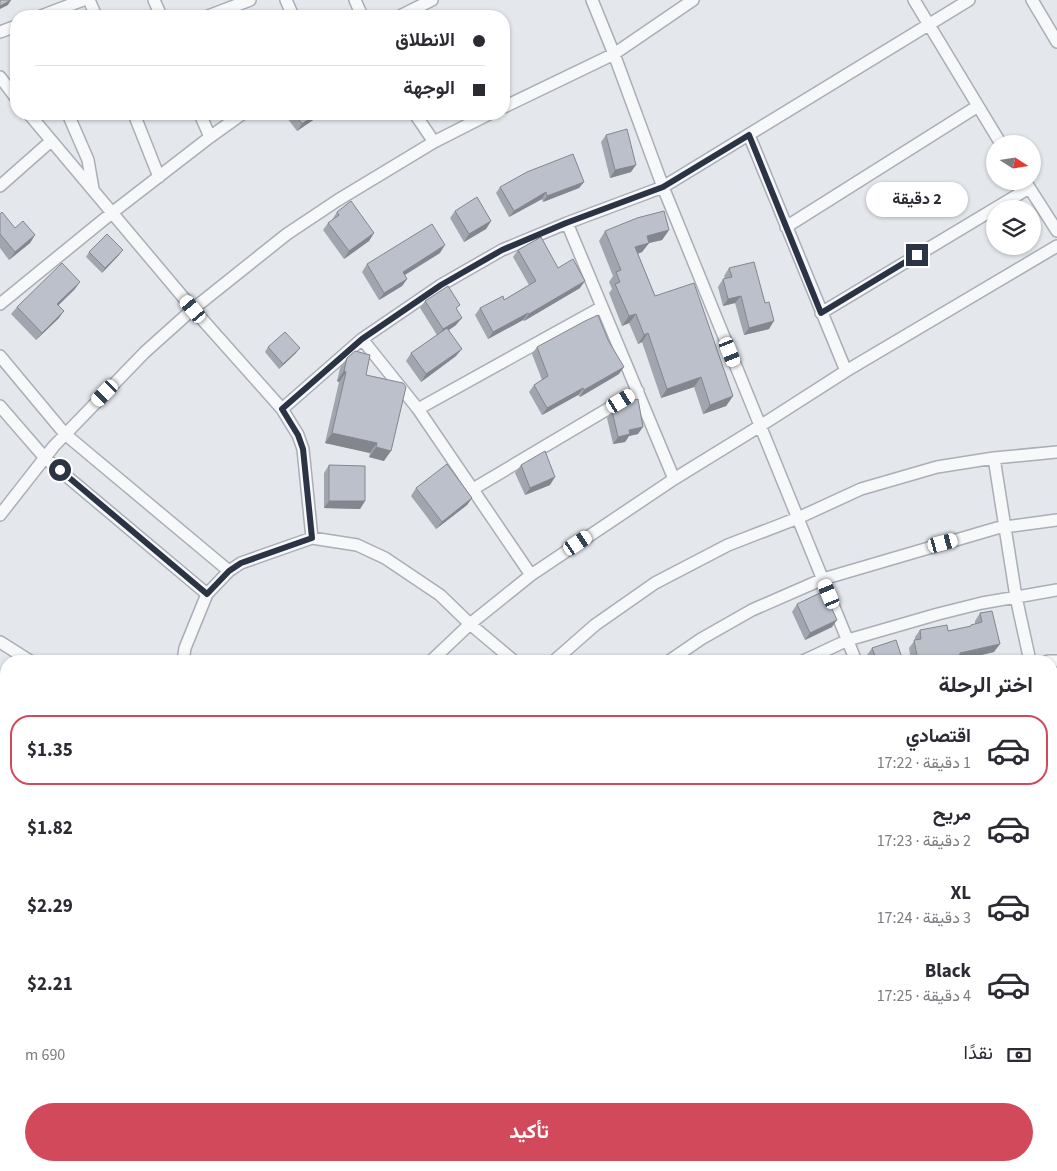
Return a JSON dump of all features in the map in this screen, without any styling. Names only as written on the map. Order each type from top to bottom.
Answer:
[{"type":"street","points":[[57,10],[83,0]]},
{"type":"street","points":[[232,10],[250,0]]},
{"type":"street","points":[[412,10],[432,0]]},
{"type":"street","points":[[592,0],[663,187],[854,655]]},
{"type":"street","points":[[510,103],[614,54],[693,0]]},
{"type":"street","points":[[914,0],[996,135]]},
{"type":"street","points":[[282,409],[362,339],[441,285],[502,250],[566,223],[663,187],[969,0]]},
{"type":"street","points":[[1032,0],[1057,42]]},
{"type":"street","points":[[0,77],[10,90]]},
{"type":"street","points":[[786,226],[978,106]]},
{"type":"street","points":[[34,120],[193,309],[282,409],[298,435],[303,449],[312,538]]},
{"type":"street","points":[[71,120],[88,160],[92,189]]},
{"type":"street","points":[[136,120],[159,177]]},
{"type":"street","points":[[203,120],[210,137]]},
{"type":"street","points":[[0,304],[113,212],[234,120]]},
{"type":"street","points":[[419,120],[434,142]]},
{"type":"street","points":[[0,515],[65,434],[145,352],[193,309],[287,234],[338,200],[434,142],[477,120]]},
{"type":"street","points":[[749,135],[846,371]]},
{"type":"street","points":[[0,186],[51,141]]},
{"type":"street","points":[[821,313],[1019,190]]},
{"type":"street","points":[[1030,190],[1057,231]]},
{"type":"street","points":[[566,223],[674,479]]},
{"type":"street","points":[[436,655],[470,624],[531,575],[674,479],[846,371],[1057,246]]},
{"type":"street","points":[[418,409],[602,307]]},
{"type":"street","points":[[362,339],[418,409],[531,575]]},
{"type":"street","points":[[0,356],[65,434],[229,571]]},
{"type":"street","points":[[473,489],[638,391]]},
{"type":"street","points":[[0,406],[45,458],[207,594]]},
{"type":"street","points":[[561,655],[595,625],[655,583],[728,545],[798,518],[862,489],[937,467],[994,458],[1057,452]]},
{"type":"street","points":[[994,458],[1016,597],[1029,655]]},
{"type":"street","points":[[678,655],[752,610],[823,579],[943,543],[1005,527],[1057,520]]},
{"type":"street","points":[[184,655],[207,594],[229,571],[241,563],[312,538],[357,545],[385,558],[440,595],[470,624],[507,655]]},
{"type":"street","points":[[816,655],[848,640],[938,614],[1057,590]]},
{"type":"street","points":[[0,642],[21,655]]},
{"type":"building","points":[[0,0],[11,0],[0,6]]},
{"type":"building","points":[[299,120],[308,120],[302,124]]},
{"type":"building","points":[[627,129],[636,165],[615,170],[606,135]]},
{"type":"building","points":[[573,154],[584,182],[547,196],[546,192],[514,211],[500,187],[527,172]]},
{"type":"building","points":[[477,197],[491,221],[469,234],[455,211]]},
{"type":"building","points":[[351,201],[374,233],[349,251],[328,223],[339,215],[337,212]]},
{"type":"building","points":[[664,211],[669,230],[647,236],[649,243],[635,247],[655,296],[694,283],[733,396],[710,405],[701,377],[667,389],[648,333],[644,335],[636,314],[629,316],[615,284],[620,282],[616,272],[621,270],[605,231],[637,218]]},
{"type":"building","points":[[2,212],[15,228],[23,221],[35,235],[15,252],[0,234],[0,214]]},
{"type":"building","points":[[432,224],[445,245],[403,272],[407,279],[384,293],[367,264]]},
{"type":"building","points":[[107,234],[123,250],[105,268],[89,252]]},
{"type":"building","points":[[541,237],[558,268],[573,259],[585,281],[529,314],[493,332],[480,308],[503,296],[504,300],[536,281],[518,250]]},
{"type":"building","points":[[754,262],[765,303],[769,302],[774,321],[749,328],[741,296],[728,299],[723,279],[732,277],[729,268]]},
{"type":"building","points":[[62,263],[80,282],[57,304],[64,311],[42,333],[17,307]]},
{"type":"building","points":[[448,286],[460,305],[456,308],[462,318],[443,329],[425,301]]},
{"type":"building","points":[[598,315],[608,340],[624,367],[584,390],[583,388],[547,408],[534,385],[548,376],[537,347]]},
{"type":"building","points":[[447,328],[462,349],[426,374],[411,353]]},
{"type":"building","points":[[285,332],[300,348],[283,364],[268,347]]},
{"type":"building","points":[[355,351],[370,355],[366,375],[403,383],[406,387],[391,451],[376,447],[377,443],[332,433],[346,372],[344,371],[347,358]]},
{"type":"building","points":[[638,399],[643,427],[629,430],[630,434],[618,437],[612,411],[629,401]]},
{"type":"building","points":[[545,451],[555,477],[530,488],[521,465]]},
{"type":"building","points":[[447,464],[472,498],[442,522],[416,488]]},
{"type":"building","points":[[329,465],[365,466],[365,501],[329,501]]},
{"type":"building","points":[[824,591],[837,620],[810,633],[797,604]]},
{"type":"building","points":[[992,611],[1000,644],[960,653],[960,655],[917,655],[914,640],[921,639],[920,630],[947,625],[948,631],[971,626],[982,622],[980,613]]},
{"type":"building","points":[[896,640],[901,655],[875,655],[872,648]]},
{"type":"route","points":[[60,470],[207,594],[229,571],[241,563],[312,538],[303,449],[298,435],[282,409],[362,339],[441,285],[502,250],[566,223],[663,187],[749,135],[821,313],[917,255]]}]
